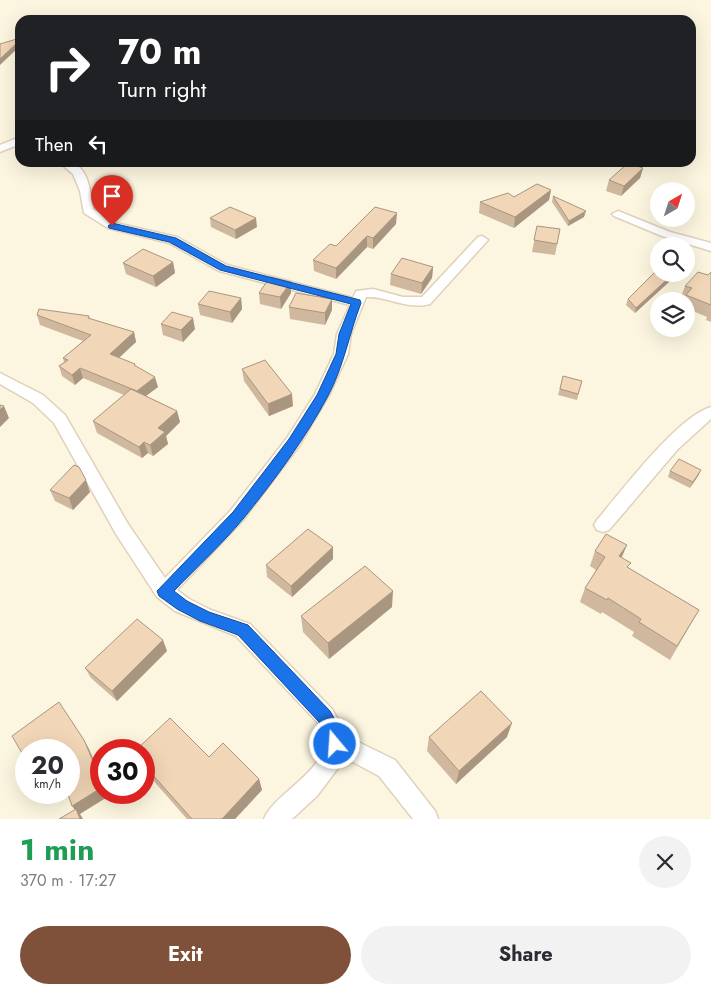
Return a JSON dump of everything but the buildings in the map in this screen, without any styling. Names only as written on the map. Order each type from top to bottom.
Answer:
[{"type":"street","points":[[0,149],[15,143]]},
{"type":"street","points":[[71,167],[78,172],[85,191],[88,211],[112,226],[172,240],[223,268],[356,303]]},
{"type":"street","points":[[618,214],[666,234],[711,247]]},
{"type":"street","points":[[164,591],[238,516],[293,442],[322,396],[341,354],[344,334],[361,294],[373,293],[403,300],[425,301],[482,240]]},
{"type":"street","points":[[0,378],[38,400],[60,419],[122,529],[164,591],[182,605],[243,630],[325,716],[335,734],[335,755]]},
{"type":"street","points":[[603,525],[676,441],[704,414],[711,412]]},
{"type":"street","points":[[275,819],[308,788],[335,755],[354,751],[387,768],[427,819]]},
{"type":"route","points":[[112,226],[172,240],[223,268],[356,303],[344,334],[341,354],[322,396],[293,442],[238,516],[164,591],[182,605],[243,630],[325,716],[335,734],[335,744]]}]
